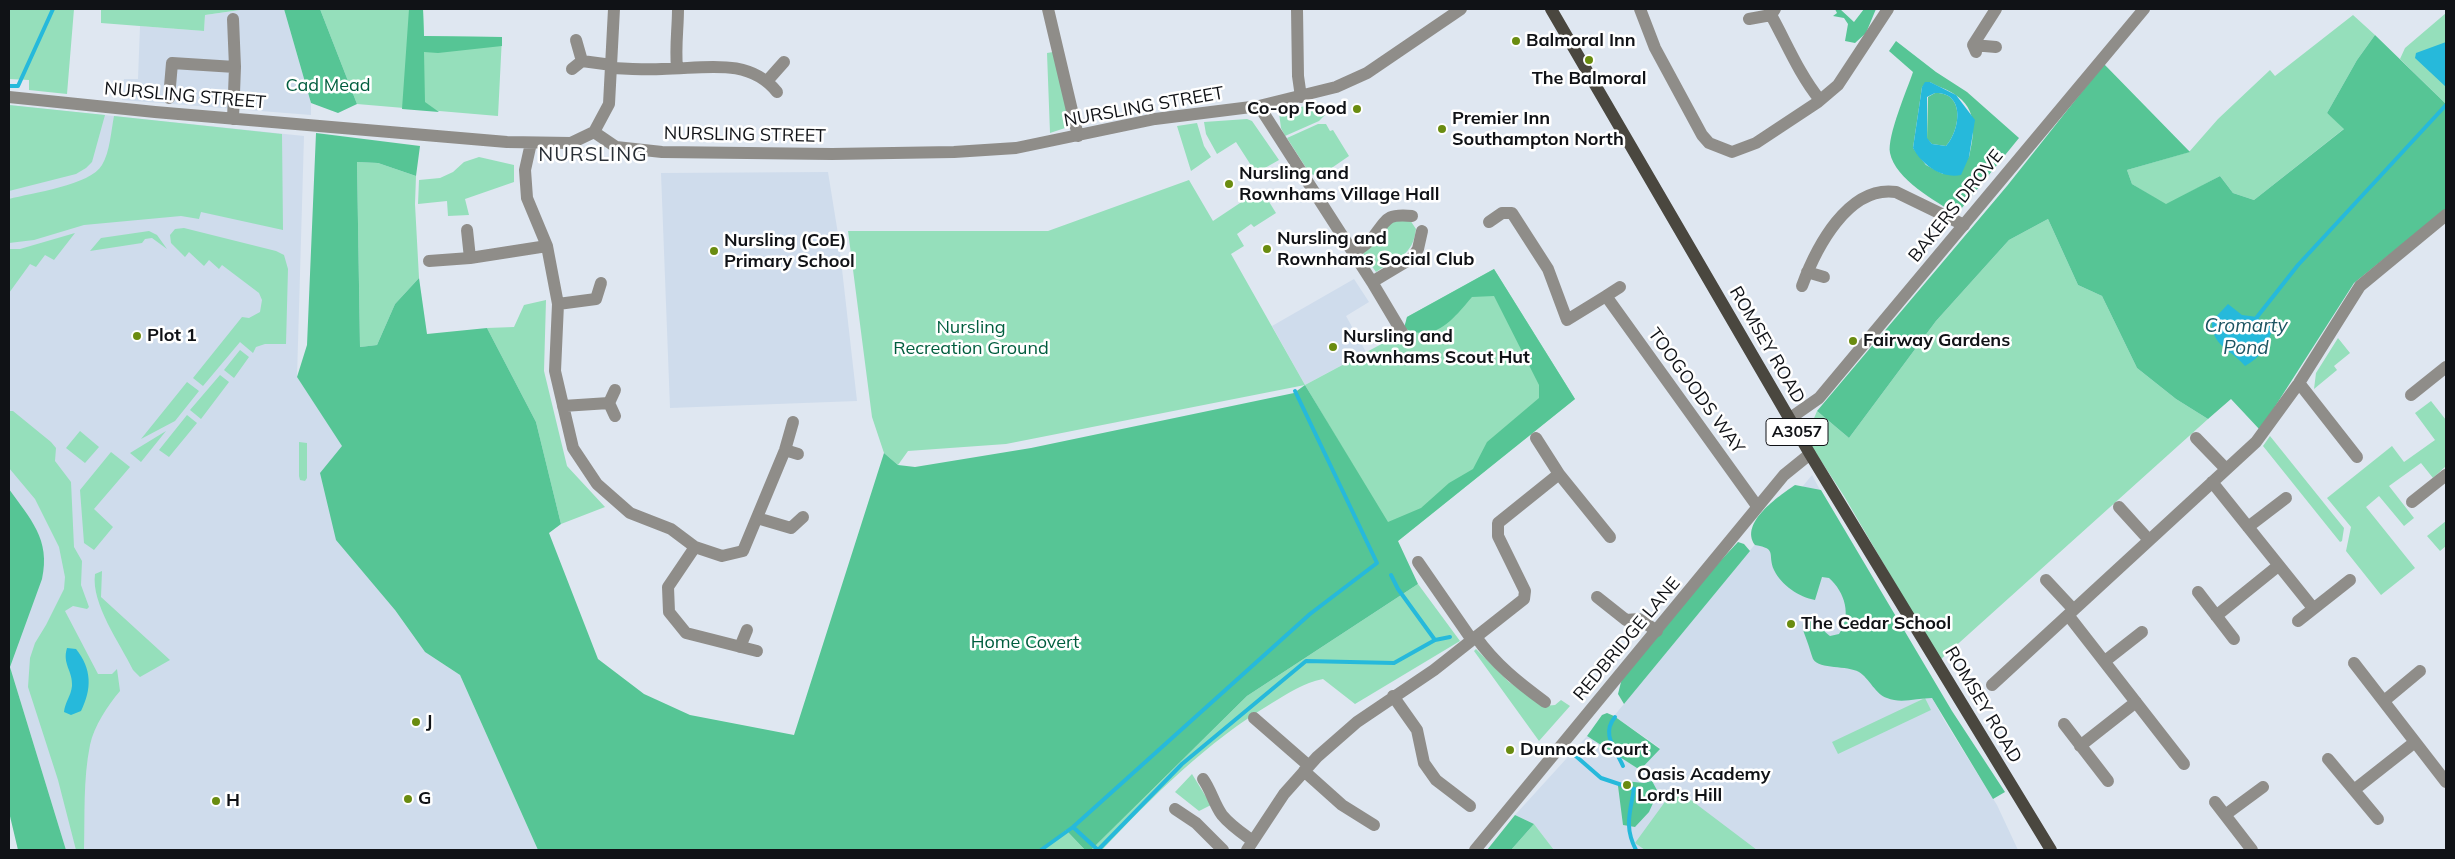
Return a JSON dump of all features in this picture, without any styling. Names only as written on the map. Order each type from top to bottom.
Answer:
[{"type":"main road","name":"ROMSEY ROAD","points":[[1551,9],[1789,419],[2052,850]]},
{"type":"street","points":[[594,132],[609,104],[614,9]]},
{"type":"street","points":[[677,68],[675,44],[678,31],[678,9]]},
{"type":"street","points":[[1048,9],[1078,136]]},
{"type":"street","points":[[1297,9],[1298,76],[1301,97]]},
{"type":"street","name":"NURSLING STREET","points":[[9,97],[233,119],[531,143],[571,143],[594,132],[616,147],[662,152],[773,154],[963,152],[1016,148],[1155,119],[1259,106],[1336,87],[1368,73],[1461,9]]},
{"type":"street","points":[[1640,9],[1656,48],[1702,135],[1709,143],[1719,149],[1737,151],[1756,143],[1820,100],[1838,85],[1888,9]]},
{"type":"street","points":[[1996,9],[1975,49],[1996,47]]},
{"type":"street","name":"BAKERS DROVE","points":[[1789,419],[1819,398],[2144,9]]},
{"type":"street","points":[[1749,19],[1773,12],[1798,69],[1820,100]]},
{"type":"street","points":[[233,119],[234,19]]},
{"type":"street","points":[[576,40],[577,65],[677,68],[714,65],[738,69],[768,80],[777,92]]},
{"type":"street","points":[[768,80],[784,62]]},
{"type":"street","points":[[169,98],[172,63],[235,66]]},
{"type":"street","points":[[1259,106],[1372,282],[1403,334]]},
{"type":"street","points":[[531,143],[525,170],[527,198],[547,246],[558,304],[555,371],[573,448],[597,484],[630,513],[671,529],[695,547],[722,556],[743,551],[785,450],[793,422]]},
{"type":"street","points":[[1802,286],[1820,245],[1838,222],[1858,200],[1876,192],[1896,192],[1964,225]]},
{"type":"street","points":[[1489,222],[1502,213],[1512,213],[1548,269],[1567,320],[1620,287]]},
{"type":"street","points":[[1354,254],[1373,237],[1383,221],[1395,215],[1412,216]]},
{"type":"street","points":[[1992,685],[2256,442],[2299,383],[2360,286],[2446,215]]},
{"type":"street","points":[[467,230],[470,258]]},
{"type":"street","points":[[1372,282],[1412,258],[1418,249],[1422,231]]},
{"type":"street","points":[[429,261],[470,258],[547,246]]},
{"type":"street","points":[[1807,272],[1824,277]]},
{"type":"street","points":[[558,304],[600,303],[602,283]]},
{"type":"street","name":"TOOGOODS WAY","points":[[1606,296],[1758,506]]},
{"type":"street","points":[[2411,395],[2446,367]]},
{"type":"street","points":[[2299,383],[2356,457]]},
{"type":"street","points":[[609,403],[616,390]]},
{"type":"street","points":[[563,406],[609,403]]},
{"type":"street","points":[[609,403],[616,416]]},
{"type":"street","points":[[1536,438],[1558,474],[1610,537]]},
{"type":"street","points":[[2196,438],[2226,469]]},
{"type":"street","points":[[785,450],[798,454]]},
{"type":"street","name":"REDBRIDGE LANE","points":[[1475,850],[1784,475],[1810,454]]},
{"type":"street","points":[[1203,779],[1212,791],[1221,814],[1250,846],[1284,794],[1307,768],[1357,722],[1434,670],[1524,599],[1525,592],[1498,536],[1498,523],[1558,474]]},
{"type":"street","points":[[2412,502],[2446,475]]},
{"type":"street","points":[[2212,482],[2313,608]]},
{"type":"street","points":[[2248,528],[2286,498]]},
{"type":"street","points":[[2119,506],[2149,540]]},
{"type":"street","points":[[757,518],[794,534],[803,517]]},
{"type":"street","points":[[695,547],[668,587],[670,612],[686,633],[757,651]]},
{"type":"street","points":[[1418,562],[1488,654],[1511,677],[1545,702]]},
{"type":"street","points":[[2216,616],[2278,566]]},
{"type":"street","points":[[2046,580],[2071,612],[2105,662],[2184,764]]},
{"type":"street","points":[[2298,621],[2350,580]]},
{"type":"street","points":[[2198,592],[2234,639]]},
{"type":"street","points":[[1597,597],[1626,620],[1640,619],[1657,631]]},
{"type":"street","points":[[740,647],[747,630]]},
{"type":"street","points":[[2105,662],[2142,632]]},
{"type":"street","points":[[2354,663],[2445,779]]},
{"type":"street","points":[[2384,701],[2420,671]]},
{"type":"street","points":[[1393,696],[1417,730],[1424,763],[1436,780],[1470,806]]},
{"type":"street","points":[[2080,746],[2136,702]]},
{"type":"street","points":[[1254,718],[1307,768],[1342,805],[1374,825]]},
{"type":"street","points":[[2064,724],[2108,781]]},
{"type":"street","points":[[2354,790],[2415,742]]},
{"type":"street","points":[[2328,759],[2378,819]]},
{"type":"street","points":[[2225,815],[2263,787]]},
{"type":"street","points":[[2215,802],[2252,850]]},
{"type":"street","points":[[1175,808],[1196,824],[1223,850]]},
{"type":"shaded area","points":[[247,9],[284,9],[311,103],[311,115],[122,100],[124,79],[138,79],[140,26],[204,31],[205,15]]},
{"type":"shaded area","points":[[9,105],[304,136],[297,377],[343,446],[395,610],[425,652],[460,675],[538,850],[66,850],[10,667]]},
{"type":"shaded area","points":[[828,172],[838,234],[857,401],[670,408],[661,173]]},
{"type":"shaded area","points":[[1354,279],[1369,302],[1346,316],[1366,352],[1305,385],[1272,326]]},
{"type":"shaded area","name":"The Cedar School","points":[[1812,475],[1944,720],[1997,805],[2018,850],[1554,850],[1534,824],[1515,815],[1587,736],[1640,770],[1660,748],[1614,716]]},
{"type":"green space","points":[[9,9],[74,9],[67,94],[29,90],[29,80],[9,79]]},
{"type":"green space","points":[[101,9],[247,9],[205,15],[204,31],[101,23]]},
{"type":"green space","name":"Cad Mead","points":[[284,9],[320,9],[357,104],[338,113],[311,103]]},
{"type":"green space","points":[[320,9],[423,9],[424,36],[502,37],[498,116],[357,104]]},
{"type":"green space","points":[[409,9],[423,9],[424,36],[502,37],[502,46],[438,53],[424,52],[425,102],[439,112],[402,109]]},
{"type":"green space","points":[[1835,9],[1840,9],[1854,22],[1864,9],[1876,9],[1866,33],[1855,43],[1845,41],[1848,24],[1844,18],[1833,16],[1837,13]]},
{"type":"green space","points":[[2446,13],[2446,104],[2400,59],[2405,48]]},
{"type":"green space","points":[[2353,15],[2375,35],[2357,60],[2327,113],[2345,128],[2254,200],[2233,193],[2220,176],[2166,205],[2132,184],[2127,170],[2189,152],[2218,119],[2270,70],[2275,76]]},
{"type":"green space","points":[[2375,35],[2446,104],[2446,209],[2354,283],[2260,430],[2231,399],[2208,419],[2176,399],[2137,368],[2102,296],[2078,285],[2048,219],[2009,240],[1936,321],[1849,438],[1817,411],[2007,186],[2104,64],[2190,152],[2127,170],[2132,184],[2166,204],[2220,176],[2233,193],[2254,200],[2344,129],[2327,113],[2357,60]]},
{"type":"green space","points":[[1896,41],[1936,72],[1967,92],[2019,138],[1957,214],[1918,189],[1908,181],[1893,163],[1890,153],[1891,136],[1913,72],[1889,51]],"holes":[[[1930,82],[1951,92],[1962,100],[1968,107],[1973,123],[1969,157],[1943,174],[1926,165],[1913,148],[1922,87]]]},
{"type":"green space","points":[[1053,52],[1068,116],[1065,128],[1050,133],[1047,53]]},
{"type":"green space","points":[[1935,93],[1945,94],[1956,105],[1957,122],[1955,131],[1946,146],[1932,144],[1927,139],[1928,97]]},
{"type":"green space","points":[[1312,104],[1327,113],[1319,121],[1285,136],[1281,128],[1279,113]]},
{"type":"green space","points":[[9,105],[105,115],[92,162],[76,174],[9,191]]},
{"type":"green space","points":[[114,116],[282,134],[283,230],[201,212],[199,219],[181,216],[84,225],[34,240],[9,243],[9,199],[74,183],[96,172],[107,154]]},
{"type":"green space","points":[[1247,119],[1252,121],[1279,160],[1256,173],[1236,142],[1217,154],[1206,134],[1204,122]]},
{"type":"green space","points":[[1197,123],[1204,146],[1211,157],[1191,171],[1177,126]]},
{"type":"green space","points":[[1318,124],[1326,124],[1330,131],[1333,130],[1349,156],[1320,176],[1310,174],[1287,138]]},
{"type":"green space","name":"Home Covert","points":[[316,133],[420,146],[416,176],[378,163],[357,162],[360,347],[377,345],[395,304],[419,278],[427,334],[487,328],[536,422],[561,524],[549,533],[598,659],[644,694],[690,715],[794,735],[884,453],[898,465],[915,467],[1031,448],[1294,393],[1305,385],[1388,522],[1421,508],[1449,483],[1473,469],[1487,442],[1539,398],[1539,385],[1494,296],[1472,297],[1451,320],[1434,331],[1425,333],[1415,332],[1404,328],[1407,317],[1494,269],[1575,399],[1398,541],[1418,584],[1247,696],[1091,850],[1085,850],[1066,830],[1042,850],[538,850],[460,675],[425,652],[395,610],[336,540],[320,473],[342,446],[297,377],[307,345]]},
{"type":"green space","points":[[479,157],[514,165],[514,182],[465,199],[469,215],[448,216],[447,201],[418,204],[419,180],[440,178],[453,172],[464,162]]},
{"type":"green space","points":[[357,162],[378,163],[416,176],[415,204],[419,278],[395,304],[377,345],[360,347]]},
{"type":"green space","name":"Nursling Recreation Ground","points":[[1189,180],[1213,221],[1261,189],[1276,213],[1254,227],[1251,224],[1237,234],[1244,246],[1231,254],[1305,385],[1006,444],[908,451],[898,465],[884,453],[872,417],[848,231],[1048,231]]},
{"type":"green space","points":[[1392,219],[1410,220],[1416,229],[1414,238],[1408,251],[1376,272],[1363,254]]},
{"type":"green space","points":[[2048,219],[2078,285],[2102,296],[2137,368],[2176,399],[2208,419],[1940,660],[1844,496],[1812,447],[1810,428],[1817,411],[1849,438],[1936,321],[2009,240]]},
{"type":"green space","points":[[184,228],[276,251],[284,255],[288,269],[286,344],[265,344],[256,347],[253,353],[240,342],[203,386],[193,378],[242,317],[249,318],[260,312],[262,300],[259,293],[222,265],[219,269],[209,260],[204,266],[189,252],[185,257],[171,243],[170,235],[175,229]]},
{"type":"green space","points":[[149,231],[157,235],[167,249],[152,238],[145,239],[142,243],[90,251],[101,238]]},
{"type":"green space","points":[[75,233],[54,260],[45,255],[36,267],[30,264],[9,293],[9,249],[20,249]]},
{"type":"green space","points":[[1494,269],[1575,399],[1398,541],[1305,385],[1404,332],[1407,317]]},
{"type":"green space","points":[[546,300],[544,371],[567,466],[605,507],[561,524],[536,422],[487,328],[514,327],[524,305]]},
{"type":"green space","points":[[2338,338],[2350,353],[2334,366],[2337,370],[2314,389],[2316,373]]},
{"type":"green space","points":[[240,350],[249,357],[234,378],[224,370]]},
{"type":"green space","points":[[220,375],[229,382],[201,419],[190,410]]},
{"type":"green space","points":[[187,382],[199,391],[175,421],[141,439]]},
{"type":"green space","points":[[2431,401],[2446,420],[2446,466],[2433,478],[2421,463],[2389,486],[2414,518],[2404,526],[2379,496],[2366,507],[2415,568],[2381,595],[2346,551],[2351,527],[2327,498],[2392,446],[2404,462],[2435,440],[2415,413]]},
{"type":"green space","points":[[9,411],[13,411],[51,442],[56,448],[55,461],[71,482],[74,547],[82,561],[81,585],[89,607],[87,609],[73,606],[65,611],[98,674],[112,674],[117,669],[120,691],[102,716],[90,745],[85,784],[84,850],[76,850],[58,780],[28,687],[30,658],[35,643],[64,589],[65,577],[59,547],[35,499],[9,468]]},
{"type":"green space","points":[[187,415],[197,423],[169,457],[159,450]]},
{"type":"green space","points":[[80,431],[99,447],[85,463],[66,448]]},
{"type":"green space","points":[[166,431],[141,462],[130,453]]},
{"type":"green space","points":[[2270,436],[2344,528],[2342,541],[2340,542],[2263,446]]},
{"type":"green space","points":[[299,442],[307,443],[307,478],[305,481],[300,480],[299,476]]},
{"type":"green space","points":[[111,452],[130,467],[94,509],[113,527],[94,550],[84,543],[80,490]]},
{"type":"green space","points":[[1795,485],[1821,490],[1952,711],[2005,792],[1993,799],[1932,698],[1903,701],[1892,700],[1879,694],[1859,672],[1821,665],[1813,659],[1803,630],[1804,619],[1812,620],[1830,636],[1839,634],[1843,627],[1846,612],[1843,597],[1829,578],[1822,577],[1815,600],[1797,593],[1781,581],[1777,575],[1769,550],[1755,545],[1751,537],[1756,519],[1771,503]]},
{"type":"green space","points":[[9,489],[37,530],[44,552],[42,579],[10,667],[66,850],[18,850],[9,812]]},
{"type":"green space","points":[[2446,521],[2446,546],[2440,551],[2427,536]]},
{"type":"green space","points":[[1738,542],[1744,544],[1750,551],[1624,704],[1618,694],[1622,678],[1695,588]]},
{"type":"green space","points":[[102,571],[101,597],[170,660],[140,677],[133,670],[97,598],[95,574]]},
{"type":"green space","points":[[1418,584],[1460,641],[1355,704],[1323,679],[1290,692],[1248,718],[1203,752],[1141,809],[1102,850],[1091,850],[1247,696]]},
{"type":"green space","points":[[1476,649],[1509,682],[1544,706],[1555,705],[1561,700],[1570,706],[1539,741],[1474,651]]},
{"type":"green space","points":[[1925,698],[1931,710],[1838,754],[1832,742]]},
{"type":"green space","points":[[1607,713],[1660,749],[1640,770],[1587,736],[1602,715]]},
{"type":"green space","points":[[1192,774],[1211,805],[1199,811],[1175,792]]},
{"type":"green space","points":[[1624,781],[1644,783],[1652,781],[1658,792],[1649,812],[1635,827],[1623,825],[1618,786]]},
{"type":"green space","points":[[1675,788],[1757,850],[1645,850],[1635,843]]},
{"type":"green space","points":[[1515,815],[1534,824],[1511,850],[1487,850]]},
{"type":"green space","points":[[1534,824],[1554,850],[1511,850]]},
{"type":"green space","points":[[1066,830],[1085,850],[1042,850]]},
{"type":"water","points":[[2446,42],[2446,87],[2415,58],[2416,53]]},
{"type":"water","points":[[1925,82],[1930,82],[1956,95],[1975,120],[1969,157],[1961,175],[1954,176],[1940,173],[1927,165],[1913,148],[1922,87]],"holes":[[[1935,93],[1945,94],[1956,105],[1957,113],[1955,131],[1946,146],[1932,144],[1927,138],[1927,97]]]},
{"type":"water","name":"Cromarty Pond","points":[[2228,304],[2242,315],[2257,317],[2265,325],[2268,324],[2272,328],[2269,340],[2263,350],[2256,359],[2245,366],[2218,342],[2213,329],[2212,321]]},
{"type":"water","points":[[67,648],[76,649],[85,664],[89,679],[85,703],[81,711],[71,715],[64,712],[72,686],[66,659]]},
{"type":"waterway","points":[[9,86],[18,86],[53,9]]},
{"type":"waterway","points":[[2257,317],[2298,265],[2446,105]]},
{"type":"waterway","points":[[1041,850],[1073,827],[1310,614],[1377,563],[1295,391]]},
{"type":"waterway","points":[[1073,827],[1098,850],[1182,764],[1306,661],[1394,663],[1435,640],[1398,589],[1391,575]]},
{"type":"waterway","points":[[1435,640],[1450,637]]},
{"type":"waterway","points":[[1615,717],[1611,723],[1609,735],[1623,766]]},
{"type":"waterway","points":[[1570,751],[1601,778],[1634,789],[1629,827],[1636,850]]},
{"type":"place","name":"Balmoral Inn","points":[[1516,41]]},
{"type":"place","name":"The Balmoral","points":[[1589,60]]},
{"type":"place","name":"Co-op Food","points":[[1357,109]]},
{"type":"place","name":"Premier Inn Southampton North","points":[[1442,129]]},
{"type":"place","name":"Nursling and Rownhams Village Hall","points":[[1229,184]]},
{"type":"place","name":"Nursling and Rownhams Social Club","points":[[1267,249]]},
{"type":"place","name":"Nursling (CoE) Primary School","points":[[714,251]]},
{"type":"place","name":"Plot 1","points":[[137,336]]},
{"type":"place","name":"Fairway Gardens","points":[[1853,341]]},
{"type":"place","name":"Nursling and Rownhams Scout Hut","points":[[1333,347]]},
{"type":"place","name":"The Cedar School","points":[[1791,624]]},
{"type":"place","name":"J","points":[[416,722]]},
{"type":"place","name":"Dunnock Court","points":[[1510,750]]},
{"type":"place","name":"Oasis Academy Lord's Hill","points":[[1627,785]]},
{"type":"place","name":"G","points":[[408,799]]},
{"type":"place","name":"H","points":[[216,801]]},
{"type":"district","name":"NURSLING","points":[[593,155]]}]
